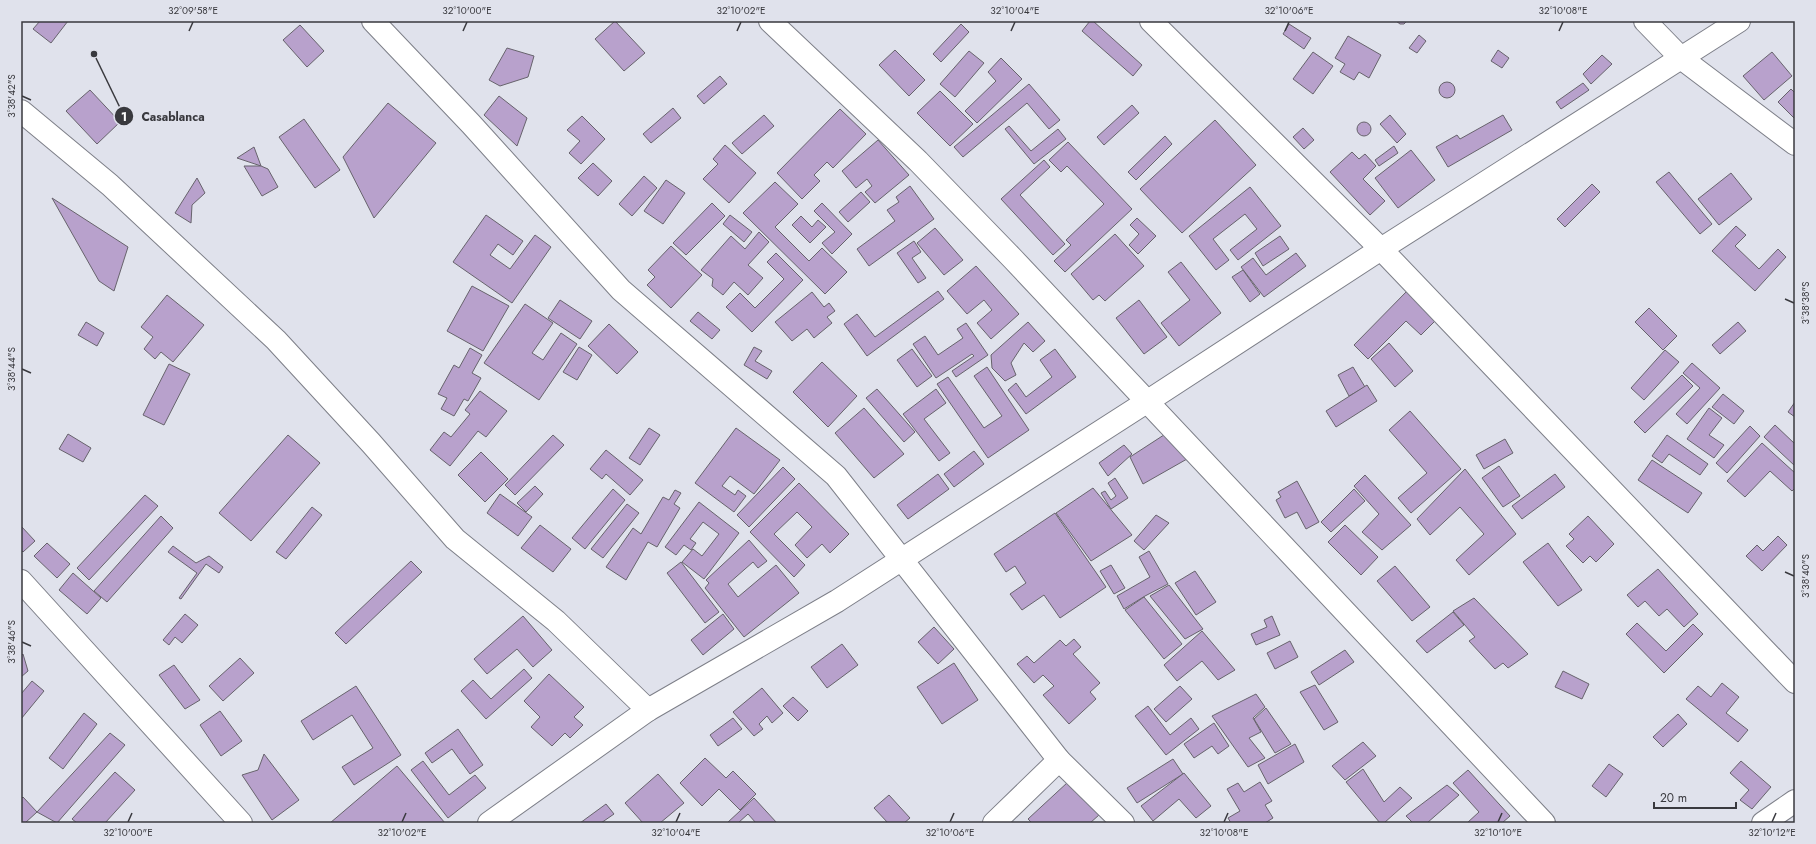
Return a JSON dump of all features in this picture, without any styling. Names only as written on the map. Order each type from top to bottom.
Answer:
[{"type":"street","points":[[373,21],[471,124],[621,290],[836,476],[1058,760],[1123,823]]},
{"type":"street","points":[[770,21],[918,161],[1148,401],[1544,823]]},
{"type":"street","points":[[1151,21],[1381,249],[1795,682]]},
{"type":"street","points":[[1645,21],[1681,58],[1795,144]]},
{"type":"street","points":[[489,823],[648,710],[837,601],[902,560],[1381,249],[1739,21]]},
{"type":"street","points":[[21,111],[110,185],[276,340],[371,443],[455,539],[556,621],[648,710]]},
{"type":"street","points":[[21,581],[241,823]]},
{"type":"street","points":[[994,823],[1058,760]]},
{"type":"street","points":[[1763,823],[1795,801]]},
{"type":"building","points":[[40,21],[68,21],[51,43],[33,29]]},
{"type":"building","points":[[615,21],[645,53],[624,71],[595,39]]},
{"type":"building","points":[[1090,21],[1093,21],[1142,65],[1133,76],[1082,31]]},
{"type":"building","points":[[1396,21],[1407,21],[1404,24],[1400,24]]},
{"type":"building","points":[[961,24],[969,32],[941,62],[933,54]]},
{"type":"building","points":[[1289,24],[1311,38],[1304,49],[1283,34]]},
{"type":"building","points":[[300,25],[324,51],[307,67],[283,40]]},
{"type":"building","points":[[1419,35],[1426,41],[1417,53],[1409,48]]},
{"type":"building","points":[[1348,36],[1381,55],[1369,78],[1359,72],[1354,80],[1340,72],[1345,64],[1335,58]]},
{"type":"building","points":[[507,48],[534,56],[528,77],[500,86],[489,80]]},
{"type":"building","points":[[895,50],[925,80],[909,96],[879,65]]},
{"type":"building","points":[[1498,50],[1509,58],[1502,68],[1491,61]]},
{"type":"building","points":[[969,51],[984,63],[955,97],[940,84]]},
{"type":"building","points":[[1313,52],[1333,66],[1313,94],[1293,79]]},
{"type":"building","points":[[1772,52],[1792,76],[1764,100],[1743,76]]},
{"type":"building","points":[[1602,55],[1612,64],[1591,84],[1583,74]]},
{"type":"building","points":[[1001,58],[1022,79],[977,123],[965,111],[996,81],[988,72]]},
{"type":"building","points":[[720,76],[727,84],[704,104],[697,96]]},
{"type":"building","points":[[1447,82],[1453,84],[1455,90],[1453,96],[1447,98],[1441,96],[1439,90],[1441,84]]},
{"type":"building","points":[[1583,83],[1589,90],[1561,109],[1556,102]]},
{"type":"building","points":[[1029,84],[1060,120],[1049,129],[1027,103],[963,157],[954,147]]},
{"type":"building","points":[[1791,89],[1795,93],[1795,119],[1778,102]]},
{"type":"building","points":[[90,90],[120,122],[97,144],[66,111]]},
{"type":"building","points":[[940,91],[973,124],[950,146],[917,113]]},
{"type":"building","points":[[499,96],[527,118],[517,146],[484,115]]},
{"type":"building","points":[[388,103],[436,143],[374,218],[343,157]]},
{"type":"building","points":[[1132,105],[1139,113],[1104,145],[1097,137]]},
{"type":"building","points":[[673,108],[681,118],[651,143],[643,134]]},
{"type":"building","points":[[840,109],[866,134],[833,168],[827,162],[814,175],[820,181],[802,199],[777,173]]},
{"type":"building","points":[[764,115],[774,126],[742,154],[732,143]]},
{"type":"building","points":[[1390,115],[1406,134],[1397,143],[1380,124]]},
{"type":"building","points":[[1503,115],[1512,130],[1448,167],[1436,147],[1457,135],[1460,139]]},
{"type":"building","points":[[582,116],[605,139],[581,164],[569,153],[580,141],[567,130]]},
{"type":"building","points":[[304,119],[340,170],[315,188],[279,137]]},
{"type":"building","points":[[1215,120],[1256,165],[1182,233],[1140,189]]},
{"type":"building","points":[[1364,122],[1369,124],[1371,129],[1369,134],[1364,136],[1359,134],[1357,129],[1359,124]]},
{"type":"building","points":[[1009,126],[1031,151],[1058,129],[1066,139],[1034,164],[1005,129]]},
{"type":"building","points":[[1303,128],[1314,140],[1304,149],[1293,137]]},
{"type":"building","points":[[1165,136],[1172,144],[1136,180],[1128,172]]},
{"type":"building","points":[[878,140],[909,175],[875,203],[865,192],[872,186],[867,179],[856,188],[842,171]]},
{"type":"building","points":[[1068,142],[1132,209],[1065,272],[1054,261],[1071,245],[1066,240],[1104,204],[1067,166],[1061,172],[1049,160]]},
{"type":"building","points":[[725,145],[756,173],[729,203],[703,179],[718,164],[713,159]]},
{"type":"building","points":[[1394,146],[1398,153],[1379,166],[1375,160]]},
{"type":"building","points":[[254,147],[261,166],[237,158]]},
{"type":"building","points":[[1411,150],[1435,180],[1398,208],[1375,178]]},
{"type":"building","points":[[1352,152],[1359,159],[1365,154],[1376,166],[1363,179],[1385,201],[1370,215],[1330,172]]},
{"type":"building","points":[[1044,160],[1050,167],[1020,195],[1065,244],[1053,255],[1001,199]]},
{"type":"building","points":[[593,163],[612,181],[598,196],[578,178]]},
{"type":"building","points":[[244,166],[261,166],[268,169],[278,187],[262,196]]},
{"type":"building","points":[[1669,172],[1712,224],[1700,234],[1656,182]]},
{"type":"building","points":[[1731,173],[1752,199],[1719,225],[1698,199]]},
{"type":"building","points":[[644,176],[657,188],[632,216],[619,204]]},
{"type":"building","points":[[197,178],[205,193],[192,205],[191,223],[175,213]]},
{"type":"building","points":[[666,180],[685,193],[663,224],[644,211]]},
{"type":"building","points":[[775,182],[798,204],[775,227],[809,261],[822,248],[847,272],[825,294],[743,213]]},
{"type":"building","points":[[1592,184],[1600,192],[1565,227],[1557,219]]},
{"type":"building","points":[[910,186],[934,219],[869,266],[857,249],[895,221],[887,210],[899,202],[896,197]]},
{"type":"building","points":[[1250,187],[1281,226],[1238,260],[1230,250],[1257,229],[1245,214],[1213,239],[1229,260],[1216,270],[1189,236]]},
{"type":"building","points":[[861,192],[870,202],[848,222],[839,212]]},
{"type":"building","points":[[52,198],[128,247],[114,291],[99,281]]},
{"type":"building","points":[[712,203],[725,216],[686,255],[673,243]]},
{"type":"building","points":[[822,203],[852,234],[832,254],[822,243],[835,232],[814,211]]},
{"type":"building","points":[[486,215],[523,241],[513,255],[498,244],[490,255],[510,269],[535,235],[551,247],[512,303],[453,262]]},
{"type":"building","points":[[730,215],[752,232],[744,242],[723,224]]},
{"type":"building","points":[[801,216],[812,227],[818,220],[826,227],[810,243],[792,225]]},
{"type":"building","points":[[1137,218],[1156,236],[1138,254],[1129,245],[1139,234],[1130,225]]},
{"type":"building","points":[[1736,226],[1746,235],[1735,246],[1759,269],[1778,249],[1786,257],[1755,291],[1712,251]]},
{"type":"building","points":[[935,228],[963,260],[944,275],[917,243]]},
{"type":"building","points":[[759,232],[769,242],[748,265],[763,278],[748,295],[734,282],[723,295],[712,286],[713,279],[701,270],[731,236],[745,249]]},
{"type":"building","points":[[1115,234],[1144,266],[1105,301],[1099,295],[1093,300],[1071,274]]},
{"type":"building","points":[[1280,236],[1289,249],[1263,266],[1255,253]]},
{"type":"building","points":[[914,241],[921,252],[912,258],[926,278],[918,283],[897,253]]},
{"type":"building","points":[[671,246],[702,275],[671,308],[647,285],[655,277],[648,270]]},
{"type":"building","points":[[776,253],[803,280],[752,332],[726,307],[740,293],[755,308],[784,279],[767,262]]},
{"type":"building","points":[[1296,253],[1306,266],[1264,297],[1241,267],[1253,258],[1266,275]]},
{"type":"building","points":[[1181,262],[1221,313],[1179,346],[1161,323],[1190,300],[1168,272]]},
{"type":"building","points":[[976,266],[1019,314],[991,339],[977,323],[992,310],[984,300],[967,314],[947,291]]},
{"type":"building","points":[[1243,270],[1260,294],[1250,302],[1232,277]]},
{"type":"building","points":[[472,286],[509,306],[483,351],[447,331]]},
{"type":"building","points":[[1409,289],[1438,318],[1421,335],[1406,321],[1368,359],[1354,345]]},
{"type":"building","points":[[938,291],[944,299],[867,356],[844,324],[857,314],[875,337]]},
{"type":"building","points":[[812,292],[824,307],[829,303],[835,311],[827,317],[832,323],[814,338],[807,329],[792,341],[775,322]]},
{"type":"building","points":[[167,295],[204,325],[173,362],[161,352],[155,359],[144,349],[153,337],[141,327]]},
{"type":"building","points":[[560,300],[592,321],[580,339],[548,318]]},
{"type":"building","points":[[1139,300],[1167,337],[1144,354],[1116,318]]},
{"type":"building","points":[[525,304],[553,323],[532,353],[543,360],[561,333],[577,344],[539,400],[484,363]]},
{"type":"building","points":[[1649,308],[1677,336],[1663,350],[1635,322]]},
{"type":"building","points":[[698,312],[720,330],[712,339],[690,321]]},
{"type":"building","points":[[86,322],[104,333],[97,346],[78,335]]},
{"type":"building","points":[[1028,322],[1045,341],[1033,352],[1024,343],[1011,363],[1016,375],[1005,381],[992,368],[991,355]]},
{"type":"building","points":[[1738,322],[1746,331],[1720,354],[1712,345]]},
{"type":"building","points":[[966,323],[988,355],[956,377],[952,371],[974,356],[972,354],[936,378],[913,344],[925,336],[938,355],[963,338],[957,329]]},
{"type":"building","points":[[609,324],[638,352],[617,374],[588,346]]},
{"type":"building","points":[[1389,343],[1413,371],[1395,387],[1371,359]]},
{"type":"building","points":[[579,347],[592,355],[577,380],[563,372]]},
{"type":"building","points":[[754,347],[762,351],[755,361],[772,371],[767,379],[744,365]]},
{"type":"building","points":[[470,348],[482,355],[472,373],[481,378],[468,401],[464,399],[454,416],[441,409],[447,398],[438,394],[454,365],[459,368]]},
{"type":"building","points":[[912,349],[932,376],[917,387],[897,360]]},
{"type":"building","points":[[1055,349],[1076,377],[1026,414],[1008,390],[1016,383],[1026,397],[1052,377],[1040,360]]},
{"type":"building","points":[[1665,350],[1679,362],[1644,400],[1631,388]]},
{"type":"building","points":[[822,362],[857,396],[828,427],[793,392]]},
{"type":"building","points":[[1692,363],[1720,388],[1687,424],[1676,414],[1700,388],[1683,373]]},
{"type":"building","points":[[169,364],[190,374],[164,425],[143,415]]},
{"type":"building","points":[[987,367],[1029,430],[988,458],[937,384],[948,377],[984,428],[1002,416],[974,376]]},
{"type":"building","points":[[1353,367],[1365,387],[1349,396],[1338,375]]},
{"type":"building","points":[[1682,375],[1693,386],[1645,433],[1634,422]]},
{"type":"building","points":[[1367,385],[1377,401],[1336,427],[1326,411]]},
{"type":"building","points":[[877,389],[915,432],[904,442],[866,398]]},
{"type":"building","points":[[936,389],[946,403],[924,419],[950,453],[939,461],[903,414]]},
{"type":"building","points":[[480,391],[507,411],[486,437],[478,431],[450,466],[430,450],[444,432],[451,437],[470,414],[465,410]]},
{"type":"building","points":[[1723,394],[1744,411],[1734,424],[1712,407]]},
{"type":"building","points":[[1795,402],[1795,417],[1788,412]]},
{"type":"building","points":[[864,408],[904,454],[874,478],[835,433]]},
{"type":"building","points":[[1709,408],[1722,418],[1709,435],[1724,445],[1714,458],[1687,439]]},
{"type":"building","points":[[1410,411],[1461,469],[1411,513],[1398,498],[1427,473],[1389,430]]},
{"type":"building","points":[[1775,425],[1795,444],[1795,466],[1764,437]]},
{"type":"building","points":[[1750,426],[1760,436],[1727,473],[1716,463]]},
{"type":"building","points":[[649,428],[660,435],[640,465],[629,458]]},
{"type":"building","points":[[736,428],[780,460],[754,494],[730,476],[722,486],[735,495],[738,490],[746,496],[734,512],[695,483]]},
{"type":"building","points":[[1170,431],[1187,459],[1143,484],[1130,457]]},
{"type":"building","points":[[68,434],[91,448],[83,462],[59,449]]},
{"type":"building","points":[[288,435],[320,463],[251,541],[219,513]]},
{"type":"building","points":[[553,435],[564,445],[515,495],[505,485]]},
{"type":"building","points":[[1667,435],[1708,464],[1700,475],[1669,454],[1662,463],[1652,456]]},
{"type":"building","points":[[1505,439],[1513,453],[1484,469],[1476,455]]},
{"type":"building","points":[[1762,443],[1795,473],[1795,488],[1792,491],[1770,471],[1745,497],[1727,481]]},
{"type":"building","points":[[1124,445],[1132,454],[1108,476],[1099,463]]},
{"type":"building","points":[[606,450],[643,480],[630,495],[606,474],[602,479],[590,469]]},
{"type":"building","points":[[974,451],[984,464],[954,487],[944,474]]},
{"type":"building","points":[[481,452],[508,479],[485,502],[458,475]]},
{"type":"building","points":[[1652,460],[1702,493],[1688,513],[1638,480]]},
{"type":"building","points":[[1499,466],[1520,496],[1503,507],[1482,478]]},
{"type":"building","points":[[783,467],[795,479],[749,527],[737,515]]},
{"type":"building","points":[[1465,469],[1516,534],[1469,575],[1456,560],[1484,534],[1460,507],[1430,535],[1417,519]]},
{"type":"building","points":[[938,474],[949,489],[908,519],[897,505]]},
{"type":"building","points":[[1555,474],[1565,487],[1522,519],[1512,506]]},
{"type":"building","points":[[1365,475],[1411,525],[1382,550],[1362,532],[1379,514],[1354,486]]},
{"type":"building","points":[[1115,478],[1128,498],[1111,509],[1101,493],[1105,491],[1111,500],[1116,496],[1108,483]]},
{"type":"building","points":[[1297,481],[1319,522],[1306,529],[1297,512],[1285,518],[1276,500],[1281,497],[1278,492]]},
{"type":"building","points":[[799,483],[849,534],[830,553],[822,544],[807,558],[795,545],[812,527],[797,512],[774,534],[805,565],[794,577],[750,532]]},
{"type":"building","points":[[535,486],[543,494],[526,512],[517,503]]},
{"type":"building","points":[[1093,488],[1132,535],[1091,561],[1056,513]]},
{"type":"building","points":[[613,489],[625,500],[585,549],[572,538]]},
{"type":"building","points":[[1354,489],[1365,501],[1331,532],[1321,522]]},
{"type":"building","points":[[675,490],[681,493],[674,504],[680,508],[657,547],[648,542],[626,580],[606,567],[633,528],[641,534],[663,497],[669,500]]},
{"type":"building","points":[[500,494],[532,517],[518,536],[487,513]]},
{"type":"building","points":[[145,495],[158,506],[89,580],[77,568]]},
{"type":"building","points":[[699,502],[739,533],[704,579],[682,562],[693,549],[702,556],[719,534],[703,522],[690,539],[696,543],[691,550],[684,545],[676,555],[665,547]]},
{"type":"building","points":[[627,504],[639,513],[603,558],[591,549]]},
{"type":"building","points":[[312,507],[322,515],[286,559],[276,552]]},
{"type":"building","points":[[1055,513],[1106,587],[1060,618],[1044,595],[1022,610],[1010,594],[1026,583],[1015,566],[1006,572],[994,554]]},
{"type":"building","points":[[1156,515],[1169,523],[1144,550],[1134,541]]},
{"type":"building","points":[[161,516],[173,528],[107,602],[94,591]]},
{"type":"building","points":[[1588,516],[1614,544],[1596,562],[1590,556],[1583,563],[1566,546],[1574,539],[1569,534]]},
{"type":"building","points":[[540,525],[571,549],[553,572],[521,548]]},
{"type":"building","points":[[1345,525],[1378,557],[1361,575],[1328,542]]},
{"type":"building","points":[[21,526],[35,541],[23,552],[21,550]]},
{"type":"building","points":[[1778,536],[1787,545],[1762,571],[1746,556],[1757,545],[1763,551]]},
{"type":"building","points":[[749,540],[767,561],[758,568],[753,562],[728,584],[738,597],[776,565],[799,593],[744,637],[705,588],[709,583],[706,580]]},
{"type":"building","points":[[47,543],[70,564],[57,578],[34,556]]},
{"type":"building","points":[[1548,543],[1582,590],[1558,606],[1523,562]]},
{"type":"building","points":[[173,546],[196,563],[209,556],[223,567],[219,573],[206,564],[181,599],[179,598],[197,573],[168,552]]},
{"type":"building","points":[[1149,551],[1168,584],[1124,609],[1117,596],[1150,577],[1139,557]]},
{"type":"building","points":[[411,561],[422,572],[346,644],[335,633]]},
{"type":"building","points":[[681,562],[719,612],[705,623],[667,573]]},
{"type":"building","points":[[1111,565],[1125,588],[1114,594],[1100,571]]},
{"type":"building","points":[[1395,566],[1430,607],[1412,621],[1377,581]]},
{"type":"building","points":[[1658,569],[1698,614],[1684,627],[1667,609],[1659,616],[1645,601],[1638,607],[1627,595]]},
{"type":"building","points":[[1195,571],[1216,602],[1196,615],[1175,583]]},
{"type":"building","points":[[73,573],[101,598],[87,614],[59,590]]},
{"type":"building","points":[[1169,585],[1203,629],[1185,639],[1150,596]]},
{"type":"building","points":[[1144,597],[1182,644],[1164,659],[1125,610]]},
{"type":"building","points":[[1474,598],[1528,654],[1508,668],[1503,663],[1495,669],[1469,641],[1475,637],[1453,611]]},
{"type":"building","points":[[1453,612],[1464,625],[1427,653],[1416,641]]},
{"type":"building","points":[[185,614],[198,625],[182,643],[175,637],[169,645],[163,640]]},
{"type":"building","points":[[723,614],[734,629],[703,655],[691,640]]},
{"type":"building","points":[[523,616],[552,650],[533,667],[517,649],[487,674],[474,659]]},
{"type":"building","points":[[1272,616],[1280,635],[1256,645],[1251,634],[1267,627],[1264,620]]},
{"type":"building","points":[[1637,623],[1666,651],[1693,624],[1703,634],[1664,673],[1626,634]]},
{"type":"building","points":[[934,627],[954,649],[938,664],[918,642]]},
{"type":"building","points":[[1202,631],[1235,670],[1218,680],[1202,661],[1177,681],[1164,665]]},
{"type":"building","points":[[1074,639],[1081,647],[1073,654],[1100,683],[1090,692],[1096,699],[1069,724],[1043,695],[1054,686],[1043,675],[1034,683],[1017,664],[1027,656],[1034,663],[1060,640],[1066,646]]},
{"type":"building","points":[[1290,641],[1298,657],[1275,669],[1267,653]]},
{"type":"building","points":[[842,644],[858,665],[827,688],[811,667]]},
{"type":"building","points":[[1345,650],[1354,662],[1319,685],[1311,672]]},
{"type":"building","points":[[23,654],[28,671],[21,677],[21,656]]},
{"type":"building","points":[[240,658],[254,673],[223,701],[209,686]]},
{"type":"building","points":[[954,663],[978,700],[942,724],[917,687]]},
{"type":"building","points":[[174,665],[200,700],[185,709],[159,675]]},
{"type":"building","points":[[524,669],[532,678],[486,719],[461,691],[473,680],[491,699]]},
{"type":"building","points":[[1563,671],[1589,684],[1582,699],[1555,687]]},
{"type":"building","points":[[549,674],[584,707],[574,717],[583,725],[570,738],[565,733],[552,746],[531,727],[540,717],[524,701]]},
{"type":"building","points":[[32,681],[44,691],[21,719],[21,694]]},
{"type":"building","points":[[1722,683],[1739,697],[1726,713],[1748,730],[1738,742],[1686,699],[1698,686],[1711,697]]},
{"type":"building","points":[[1315,685],[1338,722],[1324,730],[1300,692]]},
{"type":"building","points":[[356,686],[401,755],[354,785],[342,767],[373,748],[352,715],[313,740],[301,721]]},
{"type":"building","points":[[1180,686],[1192,699],[1166,722],[1154,709]]},
{"type":"building","points":[[762,688],[783,713],[772,723],[767,716],[759,724],[763,729],[754,736],[733,712]]},
{"type":"building","points":[[1256,694],[1265,707],[1253,718],[1261,732],[1249,738],[1265,758],[1248,767],[1212,716]]},
{"type":"building","points":[[793,697],[808,711],[798,721],[783,706]]},
{"type":"building","points":[[1148,706],[1170,735],[1191,718],[1199,729],[1166,755],[1135,716]]},
{"type":"building","points":[[1266,708],[1291,744],[1275,753],[1254,719]]},
{"type":"building","points":[[220,711],[242,741],[221,756],[200,725]]},
{"type":"building","points":[[84,713],[97,724],[63,769],[49,758]]},
{"type":"building","points":[[1678,714],[1687,724],[1663,747],[1653,737]]},
{"type":"building","points":[[733,718],[742,729],[718,746],[710,735]]},
{"type":"building","points":[[1214,723],[1229,746],[1218,754],[1212,746],[1194,758],[1184,744]]},
{"type":"building","points":[[458,729],[483,765],[470,774],[452,749],[432,763],[425,753]]},
{"type":"building","points":[[110,733],[125,745],[57,823],[37,812]]},
{"type":"building","points":[[1363,742],[1376,756],[1345,780],[1332,766]]},
{"type":"building","points":[[1295,744],[1304,762],[1268,784],[1258,765]]},
{"type":"building","points":[[264,754],[299,800],[272,820],[242,775],[258,770]]},
{"type":"building","points":[[705,758],[726,778],[733,771],[756,794],[740,810],[719,789],[702,806],[680,783]]},
{"type":"building","points":[[1173,759],[1183,774],[1137,803],[1127,788]]},
{"type":"building","points":[[423,761],[449,795],[475,775],[486,788],[448,818],[411,770]]},
{"type":"building","points":[[1741,761],[1771,787],[1752,809],[1740,800],[1749,790],[1730,773]]},
{"type":"building","points":[[1609,764],[1623,774],[1606,797],[1592,786]]},
{"type":"building","points":[[397,766],[445,823],[330,823]]},
{"type":"building","points":[[1363,769],[1384,802],[1400,787],[1412,798],[1384,823],[1380,823],[1346,782]]},
{"type":"building","points":[[1468,770],[1510,816],[1502,823],[1467,823],[1479,812],[1453,783]]},
{"type":"building","points":[[115,772],[135,790],[105,823],[77,823],[72,819]]},
{"type":"building","points":[[1184,773],[1211,806],[1196,818],[1179,799],[1153,821],[1141,806]]},
{"type":"building","points":[[658,774],[684,803],[660,823],[643,823],[625,803]]},
{"type":"building","points":[[1068,782],[1099,815],[1090,823],[1032,823],[1028,819]]},
{"type":"building","points":[[1260,782],[1272,801],[1265,805],[1273,818],[1265,823],[1231,823],[1228,818],[1240,811],[1227,789],[1238,783],[1244,792]]},
{"type":"building","points":[[1447,785],[1459,795],[1427,823],[1413,823],[1406,816]]},
{"type":"building","points":[[889,795],[910,818],[904,823],[888,823],[874,808]]},
{"type":"building","points":[[23,797],[37,812],[25,823],[21,823],[21,799]]},
{"type":"building","points":[[754,798],[777,823],[756,823],[748,814],[738,823],[727,823]]},
{"type":"building","points":[[606,804],[614,814],[601,823],[580,823]]},
{"type":"place","name":"Casablanca","points":[[94,54]]}]
